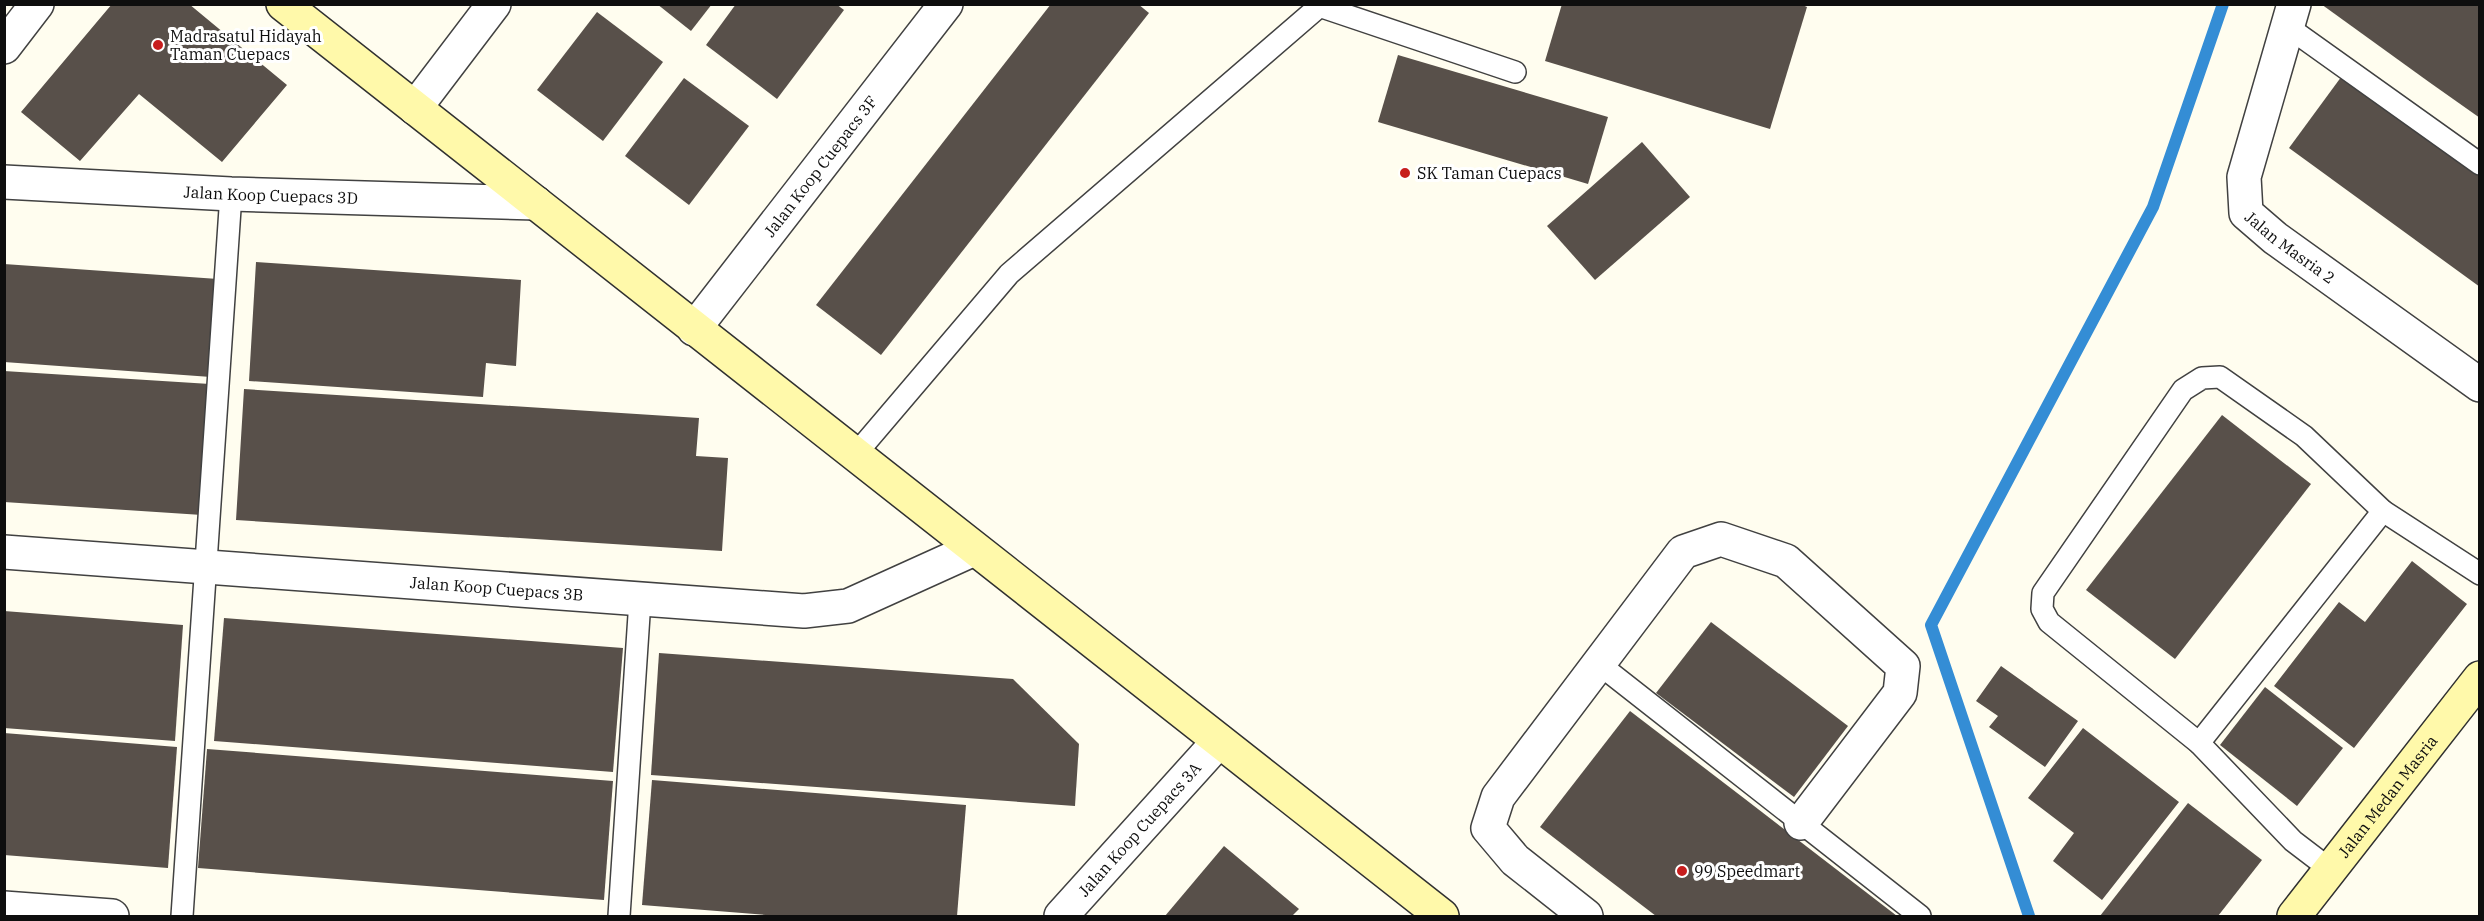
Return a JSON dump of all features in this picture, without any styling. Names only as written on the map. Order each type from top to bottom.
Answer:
[{"type":"street","points":[[4,47],[37,4]]},
{"type":"street","points":[[283,4],[1442,916]]},
{"type":"street","points":[[415,108],[494,4]]},
{"type":"street","name":"Jalan Koop Cuepacs 3F","points":[[694,329],[946,4]]},
{"type":"street","name":"Jalan Masria 2","points":[[2291,16],[2244,177],[2246,213],[2274,238],[2480,386]]},
{"type":"street","name":"Jalan Koop Cuepacs 3D","points":[[4,182],[231,194],[536,203]]},
{"type":"street","points":[[1586,916],[1515,860],[1488,828],[1498,797],[1683,552],[1721,539],[1786,561],[1903,666],[1900,693],[1801,823]]},
{"type":"street","name":"Jalan Koop Cuepacs 3B","points":[[4,552],[804,611],[848,606],[974,549]]},
{"type":"street","name":"Jalan Medan Masria","points":[[2294,916],[2480,678]]},
{"type":"street","name":"Jalan Koop Cuepacs 3A","points":[[1061,916],[1218,741]]},
{"type":"street","points":[[4,908],[112,916]]},
{"type":"lane","points":[[855,455],[1009,274],[1321,5],[1515,72]]},
{"type":"lane","points":[[2291,16],[2480,164]]},
{"type":"lane","points":[[182,916],[231,194]]},
{"type":"lane","points":[[2331,870],[2293,841],[2199,743],[2049,622],[2042,609],[2043,592],[2183,390],[2202,378],[2220,377],[2304,436],[2383,511],[2480,574]]},
{"type":"lane","points":[[2199,743],[2383,511]]},
{"type":"lane","points":[[619,916],[640,600]]},
{"type":"lane","points":[[1599,664],[1920,916]]},
{"type":"building","name":"Madrasatul Hidayah Taman Cuepacs","points":[[112,4],[189,4],[287,85],[222,162],[139,94],[80,161],[21,112]]},
{"type":"building","points":[[657,4],[712,4],[691,31]]},
{"type":"building","points":[[736,4],[836,4],[844,10],[777,99],[706,45]]},
{"type":"building","points":[[1051,4],[1138,4],[1149,13],[881,355],[816,305]]},
{"type":"building","points":[[1562,4],[1800,4],[1807,7],[1770,129],[1545,61]]},
{"type":"building","points":[[2321,4],[2478,4],[2480,118],[2429,82]]},
{"type":"building","points":[[597,12],[663,62],[603,141],[537,90]]},
{"type":"building","points":[[1398,55],[1608,117],[1588,184],[1378,122]]},
{"type":"building","points":[[2347,69],[2480,166],[2480,287],[2289,148]]},
{"type":"building","points":[[684,78],[749,126],[689,205],[625,156]]},
{"type":"building","points":[[1642,142],[1690,197],[1595,280],[1547,226]]},
{"type":"building","points":[[256,262],[521,280],[516,366],[486,363],[483,397],[249,381]]},
{"type":"building","points":[[4,264],[218,279],[211,377],[4,362]]},
{"type":"building","points":[[4,371],[210,384],[202,515],[4,502]]},
{"type":"building","points":[[244,389],[699,418],[696,456],[728,458],[722,551],[236,520]]},
{"type":"building","points":[[2222,415],[2311,484],[2175,659],[2086,590]]},
{"type":"building","points":[[2412,561],[2467,604],[2354,748],[2274,686],[2339,602],[2365,622]]},
{"type":"building","points":[[4,611],[183,625],[175,741],[4,728]]},
{"type":"building","points":[[224,618],[623,648],[613,772],[214,741]]},
{"type":"building","points":[[1711,622],[1848,726],[1794,797],[1656,693]]},
{"type":"building","points":[[659,653],[1013,679],[1079,744],[1075,806],[651,775]]},
{"type":"building","points":[[2001,666],[2078,721],[2045,767],[1989,727],[1998,716],[1976,701]]},
{"type":"building","points":[[2265,687],[2343,748],[2297,806],[2220,745]]},
{"type":"building","points":[[1630,711],[1897,916],[1656,916],[1597,871],[1540,827]]},
{"type":"building","points":[[2083,728],[2179,802],[2102,900],[2053,861],[2074,833],[2028,798]]},
{"type":"building","points":[[4,733],[177,747],[168,868],[4,855]]},
{"type":"building","points":[[207,749],[613,781],[604,900],[198,868]]},
{"type":"building","points":[[652,780],[966,805],[957,916],[779,916],[642,905]]},
{"type":"building","points":[[2188,803],[2262,860],[2218,916],[2100,916]]},
{"type":"building","points":[[1224,846],[1299,909],[1292,916],[1165,916]]},
{"type":"waterway","points":[[2029,916],[1931,625],[2153,207],[2223,4]]},
{"type":"place","name":"Madrasatul Hidayah Taman Cuepacs","points":[[158,45]]},
{"type":"place","name":"SK Taman Cuepacs","points":[[1405,173]]},
{"type":"place","name":"99 Speedmart","points":[[1682,871]]}]
